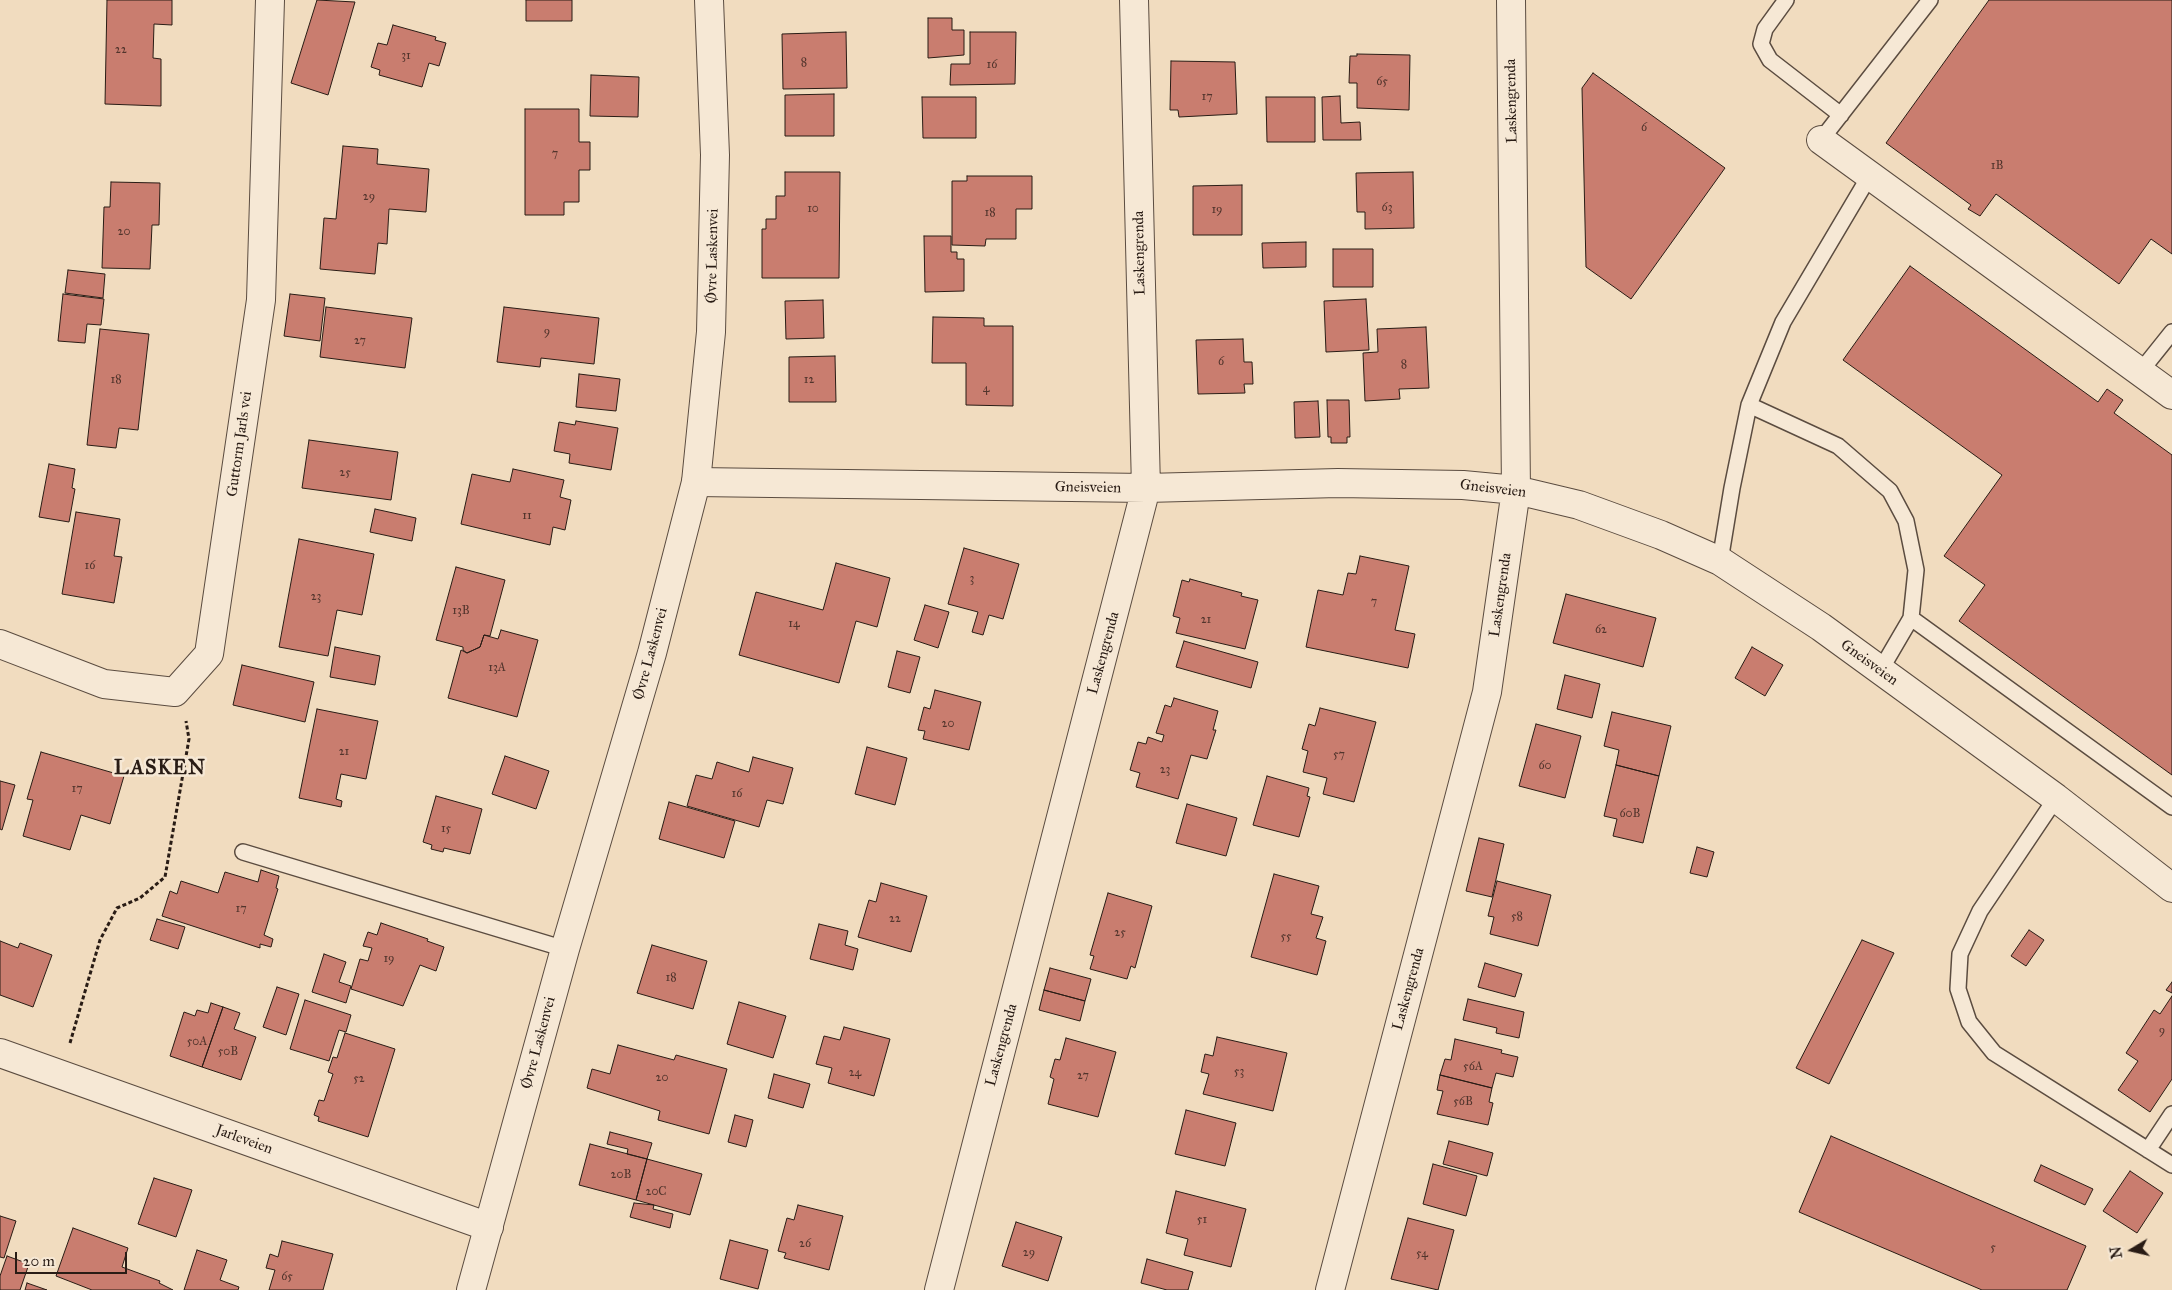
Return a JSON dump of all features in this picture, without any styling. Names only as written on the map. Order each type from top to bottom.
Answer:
[{"type":"street","name":"Guttorm Jarls vei","points":[[181,685],[209,654],[260,300],[270,0]]},
{"type":"street","name":"Øvre Laskenvei","points":[[471,1290],[565,949],[652,653],[696,482],[711,332],[715,155],[709,0]]},
{"type":"street","name":"Laskengrenda","points":[[939,1290],[1146,488],[1134,0]]},
{"type":"street","name":"Laskengrenda","points":[[1330,1290],[1487,692],[1516,490],[1511,0]]},
{"type":"street","points":[[1821,140],[2172,395]]},
{"type":"street","name":"Gneisveien","points":[[696,482],[1146,488],[1338,483],[1464,485],[1516,490],[1579,505],[1661,535],[1720,561],[1821,627],[2056,798],[2172,888]]},
{"type":"street","points":[[0,644],[104,684],[175,692],[181,685]]},
{"type":"street","name":"Jarleveien","points":[[0,1053],[489,1227]]},
{"type":"lane","points":[[1786,0],[1765,28],[1761,44],[1770,60],[1841,115]]},
{"type":"lane","points":[[1821,140],[1930,0]]},
{"type":"lane","points":[[1720,561],[1732,488],[1749,405],[1784,322],[1870,175]]},
{"type":"lane","points":[[2140,372],[2172,332]]},
{"type":"lane","points":[[1749,405],[1838,446],[1890,492],[1906,520],[1916,570],[1912,618],[1880,671]]},
{"type":"lane","points":[[1912,618],[2172,807]]},
{"type":"lane","points":[[2056,798],[1980,911],[1960,954],[1958,989],[1969,1022],[1994,1053],[2172,1165]]},
{"type":"lane","points":[[243,852],[565,949]]},
{"type":"lane","points":[[2148,1150],[2172,1114]]},
{"type":"path","points":[[60,1075],[100,940],[117,908],[140,898],[165,877],[189,740],[181,685]]},
{"type":"building","points":[[107,0],[172,0],[172,25],[154,24],[153,58],[161,59],[161,106],[105,104]]},
{"type":"building","points":[[317,0],[355,2],[328,95],[291,83]]},
{"type":"building","points":[[526,0],[572,0],[572,21],[526,21]]},
{"type":"building","points":[[1989,0],[2172,0],[2172,254],[2151,239],[2119,284],[1996,194],[1980,216],[1968,209],[1971,205],[1886,143]]},
{"type":"building","points":[[928,18],[952,18],[952,30],[964,30],[964,55],[928,58]]},
{"type":"building","points":[[393,25],[436,37],[435,40],[446,43],[439,66],[429,63],[422,87],[379,75],[380,70],[371,67],[378,43],[387,45]]},
{"type":"building","points":[[846,32],[847,88],[783,89],[782,34]]},
{"type":"building","points":[[970,32],[1016,32],[1015,84],[950,85],[951,64],[970,64]]},
{"type":"building","points":[[1357,54],[1410,55],[1409,110],[1357,108],[1357,83],[1349,83],[1350,56],[1357,56]]},
{"type":"building","points":[[1171,61],[1235,62],[1237,114],[1179,117],[1178,110],[1170,110]]},
{"type":"building","points":[[1593,73],[1725,168],[1631,299],[1586,267],[1582,88]]},
{"type":"building","points":[[591,75],[639,77],[638,117],[590,116]]},
{"type":"building","points":[[834,94],[834,136],[785,136],[785,95]]},
{"type":"building","points":[[1340,96],[1341,123],[1360,122],[1361,140],[1323,140],[1322,97]]},
{"type":"building","points":[[922,97],[976,97],[976,138],[923,138]]},
{"type":"building","points":[[1266,97],[1315,97],[1315,142],[1267,142]]},
{"type":"building","points":[[525,109],[579,109],[579,142],[590,142],[590,170],[579,170],[579,202],[564,202],[564,215],[525,215]]},
{"type":"building","points":[[343,146],[378,149],[377,164],[429,169],[426,212],[389,209],[387,244],[378,243],[375,274],[320,269],[324,218],[336,219]]},
{"type":"building","points":[[785,172],[840,172],[839,278],[762,278],[762,229],[766,229],[766,219],[776,219],[776,196],[785,196]]},
{"type":"building","points":[[1413,172],[1414,228],[1365,229],[1365,212],[1357,212],[1356,173]]},
{"type":"building","points":[[967,176],[1032,176],[1032,209],[1016,209],[1016,239],[986,239],[985,246],[952,245],[952,181],[967,181]]},
{"type":"building","points":[[111,182],[160,183],[159,225],[152,225],[150,269],[102,268],[104,207],[110,207]]},
{"type":"building","points":[[1242,185],[1242,235],[1193,235],[1193,186]]},
{"type":"building","points":[[924,236],[951,236],[951,252],[957,252],[957,259],[964,259],[964,291],[925,292]]},
{"type":"building","points":[[1306,242],[1306,267],[1263,268],[1262,243]]},
{"type":"building","points":[[1333,249],[1373,249],[1373,287],[1333,287]]},
{"type":"building","points":[[1910,266],[2098,402],[2107,389],[2123,400],[2114,413],[2172,455],[2172,775],[1959,621],[1985,585],[1944,556],[2002,475],[1843,360]]},
{"type":"building","points":[[68,270],[105,274],[103,298],[65,293]]},
{"type":"building","points":[[63,294],[104,299],[101,325],[87,324],[85,343],[58,341]]},
{"type":"building","points":[[290,294],[325,298],[320,341],[284,336]]},
{"type":"building","points":[[1366,299],[1369,350],[1326,352],[1324,301]]},
{"type":"building","points":[[823,300],[824,338],[786,339],[785,301]]},
{"type":"building","points":[[326,307],[412,318],[405,368],[320,357]]},
{"type":"building","points":[[504,307],[599,318],[594,364],[541,358],[540,367],[497,362]]},
{"type":"building","points":[[933,317],[984,318],[984,326],[1013,326],[1013,406],[966,405],[966,363],[932,363]]},
{"type":"building","points":[[1426,327],[1429,388],[1399,389],[1400,399],[1365,401],[1363,353],[1378,352],[1377,329]]},
{"type":"building","points":[[100,329],[149,334],[138,430],[119,428],[116,448],[87,445]]},
{"type":"building","points":[[1243,339],[1244,362],[1252,362],[1253,384],[1244,384],[1245,393],[1198,394],[1196,340]]},
{"type":"building","points":[[835,356],[836,402],[789,402],[789,357]]},
{"type":"building","points":[[579,374],[620,379],[616,411],[576,407]]},
{"type":"building","points":[[1327,400],[1349,400],[1350,437],[1347,437],[1347,443],[1331,443],[1331,437],[1328,437]]},
{"type":"building","points":[[1318,401],[1320,437],[1295,438],[1294,402]]},
{"type":"building","points":[[576,421],[618,428],[611,470],[569,463],[570,454],[554,451],[559,422],[575,425]]},
{"type":"building","points":[[309,440],[398,452],[391,500],[302,488]]},
{"type":"building","points":[[49,464],[75,469],[72,488],[75,489],[69,522],[39,517]]},
{"type":"building","points":[[513,469],[564,480],[560,497],[571,500],[565,530],[553,527],[550,545],[461,524],[472,474],[510,482]]},
{"type":"building","points":[[375,509],[416,518],[412,541],[370,532]]},
{"type":"building","points":[[76,512],[120,519],[114,556],[122,557],[114,603],[62,594]]},
{"type":"building","points":[[299,539],[374,554],[362,615],[337,610],[328,656],[279,647]]},
{"type":"building","points":[[964,548],[1019,564],[1003,619],[989,615],[983,635],[972,632],[978,612],[948,604]]},
{"type":"building","points":[[1360,556],[1409,566],[1395,630],[1415,634],[1408,668],[1306,647],[1318,590],[1343,595],[1348,573],[1356,574]]},
{"type":"building","points":[[836,563],[890,578],[877,627],[856,621],[839,683],[739,655],[756,592],[823,610]]},
{"type":"building","points":[[456,567],[505,580],[490,636],[484,635],[480,647],[467,653],[463,650],[463,647],[436,640]]},
{"type":"building","points":[[1190,579],[1242,593],[1241,596],[1258,600],[1245,649],[1176,633],[1180,618],[1173,616],[1182,580],[1189,582]]},
{"type":"building","points":[[1566,594],[1656,618],[1643,667],[1553,643]]},
{"type":"building","points":[[925,605],[949,612],[938,648],[914,640]]},
{"type":"building","points":[[501,630],[538,640],[517,717],[448,698],[461,650],[467,653],[480,647],[484,635],[498,639]]},
{"type":"building","points":[[1184,641],[1258,662],[1251,688],[1176,667]]},
{"type":"building","points":[[335,647],[380,656],[375,685],[330,677]]},
{"type":"building","points":[[1752,647],[1783,665],[1765,696],[1735,678]]},
{"type":"building","points":[[897,651],[920,657],[910,693],[888,687]]},
{"type":"building","points":[[242,665],[314,682],[305,722],[233,705]]},
{"type":"building","points":[[1565,675],[1600,684],[1592,718],[1557,709]]},
{"type":"building","points":[[935,690],[981,702],[969,750],[923,739],[925,731],[918,730],[924,707],[930,709]]},
{"type":"building","points":[[1174,698],[1218,711],[1213,730],[1216,730],[1207,759],[1191,755],[1178,799],[1136,787],[1140,773],[1130,770],[1138,742],[1146,744],[1148,737],[1162,742],[1164,735],[1156,733],[1165,705],[1171,707]]},
{"type":"building","points":[[1320,708],[1376,722],[1354,802],[1323,794],[1327,778],[1303,772],[1308,751],[1302,749],[1309,724],[1315,726]]},
{"type":"building","points":[[317,709],[378,721],[366,779],[341,774],[336,799],[342,801],[341,807],[299,798]]},
{"type":"building","points":[[1612,712],[1671,726],[1659,776],[1616,765],[1619,750],[1604,746]]},
{"type":"building","points":[[1536,724],[1581,736],[1565,798],[1519,786]]},
{"type":"building","points":[[867,747],[907,758],[895,805],[855,794]]},
{"type":"building","points":[[41,752],[124,776],[110,824],[81,815],[70,850],[23,836],[33,800],[27,799]]},
{"type":"building","points":[[505,756],[549,771],[536,809],[492,794]]},
{"type":"building","points":[[753,757],[793,768],[783,804],[767,800],[759,827],[687,806],[696,775],[712,779],[717,762],[749,772]]},
{"type":"building","points":[[1616,765],[1659,776],[1643,843],[1613,836],[1617,819],[1604,816]]},
{"type":"building","points":[[1267,776],[1309,788],[1307,796],[1310,797],[1299,837],[1253,825]]},
{"type":"building","points":[[0,781],[15,785],[2,830],[0,829]]},
{"type":"building","points":[[436,796],[482,809],[470,854],[444,848],[443,852],[431,849],[432,845],[423,842]]},
{"type":"building","points":[[669,802],[735,821],[724,858],[659,839]]},
{"type":"building","points":[[1187,804],[1237,818],[1226,856],[1176,843]]},
{"type":"building","points":[[1479,838],[1504,844],[1492,897],[1466,891]]},
{"type":"building","points":[[1697,847],[1714,852],[1707,877],[1690,873]]},
{"type":"building","points":[[261,870],[279,876],[276,888],[278,889],[264,935],[273,939],[271,947],[260,944],[260,948],[162,916],[170,891],[177,894],[181,881],[218,893],[225,872],[258,882]]},
{"type":"building","points":[[1274,874],[1319,886],[1311,914],[1323,917],[1316,938],[1326,941],[1317,975],[1251,957]]},
{"type":"building","points":[[1497,881],[1551,895],[1538,946],[1490,934],[1494,917],[1488,916]]},
{"type":"building","points":[[881,883],[927,896],[911,952],[858,937],[869,900],[876,902]]},
{"type":"building","points":[[1108,893],[1152,906],[1135,968],[1131,966],[1127,979],[1090,969],[1094,956],[1090,955]]},
{"type":"building","points":[[157,919],[185,927],[178,949],[150,940]]},
{"type":"building","points":[[381,923],[428,939],[427,941],[444,947],[436,971],[420,965],[403,1006],[351,989],[360,959],[368,961],[372,948],[363,946],[368,932],[377,935]]},
{"type":"building","points":[[819,924],[848,931],[845,945],[858,949],[853,970],[810,959]]},
{"type":"building","points":[[2029,930],[2044,940],[2026,966],[2011,956]]},
{"type":"building","points":[[1862,940],[1894,953],[1829,1084],[1796,1068]]},
{"type":"building","points":[[0,941],[18,948],[20,943],[52,955],[33,1007],[0,995]]},
{"type":"building","points":[[652,945],[707,961],[693,1009],[637,993]]},
{"type":"building","points":[[324,954],[346,962],[339,982],[351,986],[346,1003],[312,992]]},
{"type":"building","points":[[1485,963],[1522,974],[1515,997],[1478,987]]},
{"type":"building","points":[[1050,968],[1091,979],[1085,1001],[1044,990]]},
{"type":"building","points":[[2172,982],[2172,993],[2166,990]]},
{"type":"building","points":[[277,987],[299,994],[286,1035],[263,1027]]},
{"type":"building","points":[[1044,990],[1085,1001],[1080,1021],[1039,1010]]},
{"type":"building","points":[[2172,996],[2172,1079],[2150,1112],[2118,1090],[2138,1061],[2126,1053],[2154,1010],[2160,1014]]},
{"type":"building","points":[[1468,999],[1524,1012],[1519,1038],[1496,1033],[1497,1028],[1463,1020]]},
{"type":"building","points":[[305,1000],[351,1015],[346,1032],[339,1030],[329,1061],[290,1049]]},
{"type":"building","points":[[739,1002],[786,1016],[773,1058],[727,1044]]},
{"type":"building","points":[[211,1003],[223,1007],[202,1067],[170,1056],[184,1012],[195,1016],[197,1010],[208,1013]]},
{"type":"building","points":[[223,1007],[240,1013],[234,1029],[256,1037],[241,1080],[202,1067]]},
{"type":"building","points":[[844,1027],[890,1039],[874,1096],[828,1083],[832,1068],[816,1064],[824,1036],[840,1040]]},
{"type":"building","points":[[345,1033],[395,1049],[368,1137],[318,1121],[319,1117],[314,1115],[319,1100],[324,1101],[333,1074],[328,1072],[333,1057],[337,1058]]},
{"type":"building","points":[[1217,1037],[1287,1053],[1273,1111],[1203,1094],[1209,1074],[1201,1072],[1205,1054],[1213,1056]]},
{"type":"building","points":[[1066,1038],[1116,1052],[1098,1117],[1048,1104],[1054,1079],[1050,1077],[1055,1059],[1060,1060]]},
{"type":"building","points":[[1455,1039],[1502,1050],[1501,1053],[1518,1057],[1513,1077],[1496,1073],[1492,1088],[1440,1075],[1445,1059],[1451,1060]]},
{"type":"building","points":[[618,1045],[674,1060],[676,1055],[727,1069],[709,1134],[658,1120],[660,1111],[587,1088],[592,1069],[610,1074]]},
{"type":"building","points":[[774,1074],[810,1084],[803,1108],[768,1098]]},
{"type":"building","points":[[1440,1075],[1492,1088],[1489,1102],[1493,1103],[1488,1125],[1437,1114],[1443,1091],[1437,1090]]},
{"type":"building","points":[[1186,1110],[1236,1123],[1225,1166],[1175,1154]]},
{"type":"building","points":[[735,1115],[753,1120],[746,1147],[728,1142]]},
{"type":"building","points":[[610,1132],[652,1143],[647,1159],[627,1154],[628,1149],[607,1144]]},
{"type":"building","points":[[1831,1136],[2086,1246],[2067,1290],[1982,1290],[1799,1212]]},
{"type":"building","points":[[1449,1141],[1493,1153],[1487,1176],[1443,1164]]},
{"type":"building","points":[[590,1144],[647,1159],[636,1200],[579,1185]]},
{"type":"building","points":[[647,1159],[702,1174],[690,1215],[636,1200]]},
{"type":"building","points":[[1433,1164],[1477,1176],[1466,1216],[1423,1204]]},
{"type":"building","points":[[2041,1165],[2093,1189],[2085,1205],[2034,1181]]},
{"type":"building","points":[[2130,1171],[2163,1193],[2137,1233],[2103,1211]]},
{"type":"building","points":[[154,1178],[192,1190],[176,1237],[138,1224]]},
{"type":"building","points":[[1176,1191],[1246,1209],[1231,1267],[1184,1255],[1188,1239],[1166,1233]]},
{"type":"building","points":[[634,1203],[654,1205],[653,1209],[673,1214],[670,1228],[630,1217]]},
{"type":"building","points":[[798,1205],[843,1216],[829,1270],[784,1258],[786,1253],[778,1251],[787,1218],[794,1220]]},
{"type":"building","points":[[0,1216],[16,1221],[4,1258],[0,1257]]},
{"type":"building","points":[[1408,1218],[1454,1230],[1438,1290],[1391,1279]]},
{"type":"building","points":[[1016,1222],[1062,1237],[1048,1281],[1002,1266]]},
{"type":"building","points":[[73,1228],[128,1248],[122,1267],[160,1281],[159,1283],[173,1290],[92,1290],[56,1276]]},
{"type":"building","points":[[730,1240],[768,1250],[758,1289],[720,1279]]},
{"type":"building","points":[[282,1241],[333,1254],[323,1290],[269,1290],[275,1270],[266,1268],[270,1254],[278,1257]]},
{"type":"building","points":[[197,1250],[227,1260],[220,1280],[239,1287],[238,1290],[184,1290]]},
{"type":"building","points":[[7,1256],[29,1264],[20,1290],[0,1290],[0,1276]]},
{"type":"building","points":[[1147,1259],[1193,1272],[1188,1290],[1167,1290],[1141,1283]]},
{"type":"building","points":[[27,1283],[47,1290],[25,1290]]},
{"type":"district","name":"LASKEN","points":[[160,769]]}]
